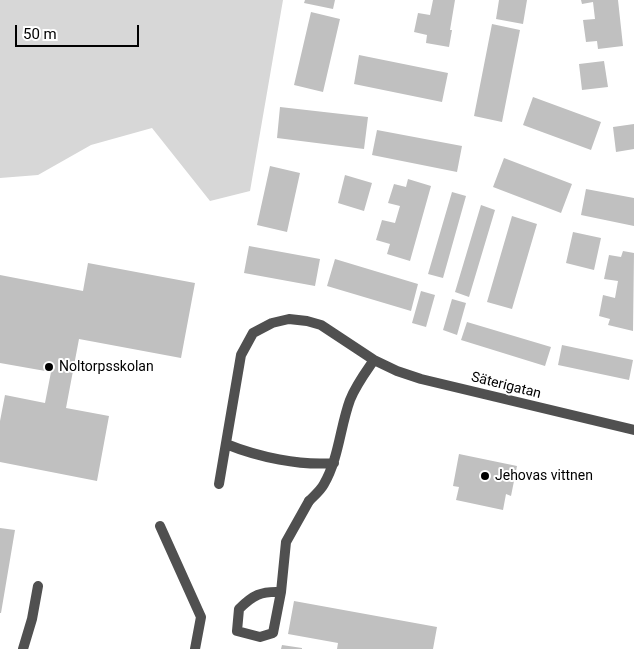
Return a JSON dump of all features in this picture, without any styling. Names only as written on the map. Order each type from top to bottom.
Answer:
[{"type":"street","name":"Säterigatan","points":[[219,484],[241,355],[253,333],[272,322],[289,319],[321,325],[374,360],[397,372],[634,430]]},
{"type":"street","points":[[281,592],[265,592],[249,600],[239,609],[237,631],[260,637],[273,633],[281,592],[286,542],[308,501],[324,486],[334,463],[340,430],[350,399],[360,379],[374,360]]},
{"type":"street","points":[[226,444],[246,452],[315,465],[334,463]]},
{"type":"street","points":[[160,526],[201,617],[195,649]]},
{"type":"street","points":[[23,649],[32,619],[38,586]]},
{"type":"shaded area","points":[[0,0],[283,0],[250,191],[210,201],[152,128],[91,145],[38,175],[0,178]]},
{"type":"building","points":[[305,0],[335,0],[333,9],[304,3]]},
{"type":"building","points":[[433,0],[455,0],[449,47],[426,43],[427,35],[414,32],[418,13],[430,15]]},
{"type":"building","points":[[499,0],[527,0],[523,24],[496,19]]},
{"type":"building","points":[[581,0],[618,0],[623,46],[598,49],[597,41],[586,42],[583,20],[595,19],[593,2],[582,4]]},
{"type":"building","points":[[311,12],[340,19],[323,92],[294,85]]},
{"type":"building","points":[[492,24],[520,30],[502,122],[474,116]]},
{"type":"building","points":[[359,55],[448,73],[442,102],[354,84]]},
{"type":"building","points":[[604,61],[608,87],[582,90],[579,64]]},
{"type":"building","points":[[533,97],[601,122],[591,150],[523,125]]},
{"type":"building","points":[[280,107],[368,117],[364,149],[277,138]]},
{"type":"building","points":[[634,124],[634,149],[616,152],[613,127]]},
{"type":"building","points":[[377,130],[462,146],[457,172],[372,155]]},
{"type":"building","points":[[504,158],[572,184],[561,213],[493,187]]},
{"type":"building","points":[[270,166],[300,173],[287,232],[257,225]]},
{"type":"building","points":[[345,175],[372,183],[364,211],[338,203]]},
{"type":"building","points":[[408,179],[431,186],[410,261],[387,254],[390,244],[376,240],[382,220],[395,223],[400,206],[388,203],[394,184],[406,187]]},
{"type":"building","points":[[586,189],[634,198],[634,226],[581,215]]},
{"type":"building","points":[[452,192],[466,196],[443,278],[428,274]]},
{"type":"building","points":[[481,205],[495,210],[469,297],[455,292]]},
{"type":"building","points":[[512,216],[537,224],[512,309],[487,302]]},
{"type":"building","points":[[573,232],[601,238],[594,270],[566,263]]},
{"type":"building","points":[[249,246],[320,259],[315,286],[244,273]]},
{"type":"building","points":[[623,251],[634,253],[633,331],[608,325],[610,319],[599,316],[603,295],[615,298],[618,281],[604,279],[609,255],[621,257]]},
{"type":"building","points":[[335,259],[418,284],[411,311],[327,286]]},
{"type":"building","name":"Noltorpsskolan","points":[[88,263],[195,283],[181,358],[79,339],[66,408],[109,416],[97,481],[0,462],[0,421],[5,395],[45,403],[51,372],[0,363],[0,275],[83,291]]},
{"type":"building","points":[[421,291],[435,295],[426,327],[412,323]]},
{"type":"building","points":[[452,299],[466,303],[457,335],[443,330]]},
{"type":"building","points":[[467,322],[551,347],[545,366],[461,340]]},
{"type":"building","points":[[562,345],[633,360],[629,380],[558,365]]},
{"type":"building","name":"Jehovas vittnen","points":[[459,454],[517,466],[511,496],[506,494],[503,510],[456,500],[459,487],[453,486]]},
{"type":"building","points":[[0,528],[15,530],[1,613],[0,613]]},
{"type":"building","points":[[294,601],[437,627],[433,649],[337,649],[338,643],[288,634]]},
{"type":"building","points":[[282,645],[302,648],[302,649],[281,649]]},
{"type":"place","name":"Noltorpsskolan","points":[[49,367]]},
{"type":"place","name":"Jehovas vittnen","points":[[485,476]]}]
